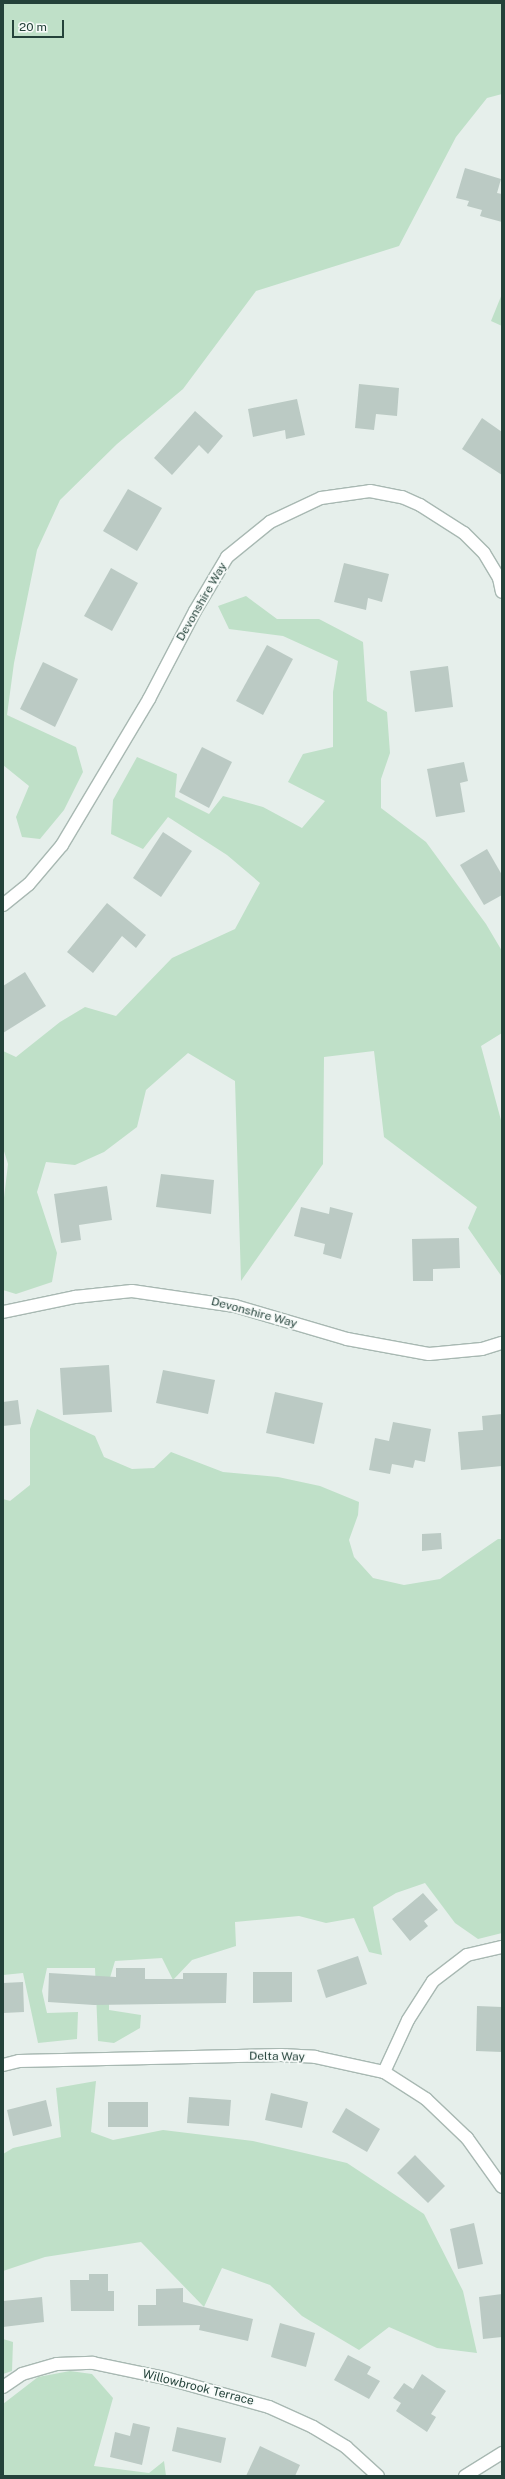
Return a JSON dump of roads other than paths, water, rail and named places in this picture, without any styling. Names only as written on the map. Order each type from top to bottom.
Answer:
[{"type":"street","name":"Devonshire Way","points":[[3,905],[29,884],[62,844],[149,699],[195,611],[227,557],[270,522],[321,498],[370,491],[402,497],[420,505],[464,533],[484,553],[499,578],[502,592]]},
{"type":"street","name":"Devonshire Way","points":[[3,1312],[75,1297],[132,1291],[235,1306],[347,1339],[429,1354],[482,1349],[502,1343]]},
{"type":"street","points":[[384,2072],[408,2020],[434,1981],[467,1955],[502,1947]]},
{"type":"street","name":"Delta Way","points":[[3,2065],[19,2061],[280,2055],[315,2057],[384,2072],[426,2099],[467,2138],[502,2187]]},
{"type":"street","name":"Willowbrook Terrace","points":[[3,2388],[22,2374],[57,2364],[93,2363],[165,2378],[269,2406],[313,2426],[346,2447],[378,2476]]},
{"type":"street","points":[[465,2476],[502,2453]]}]
